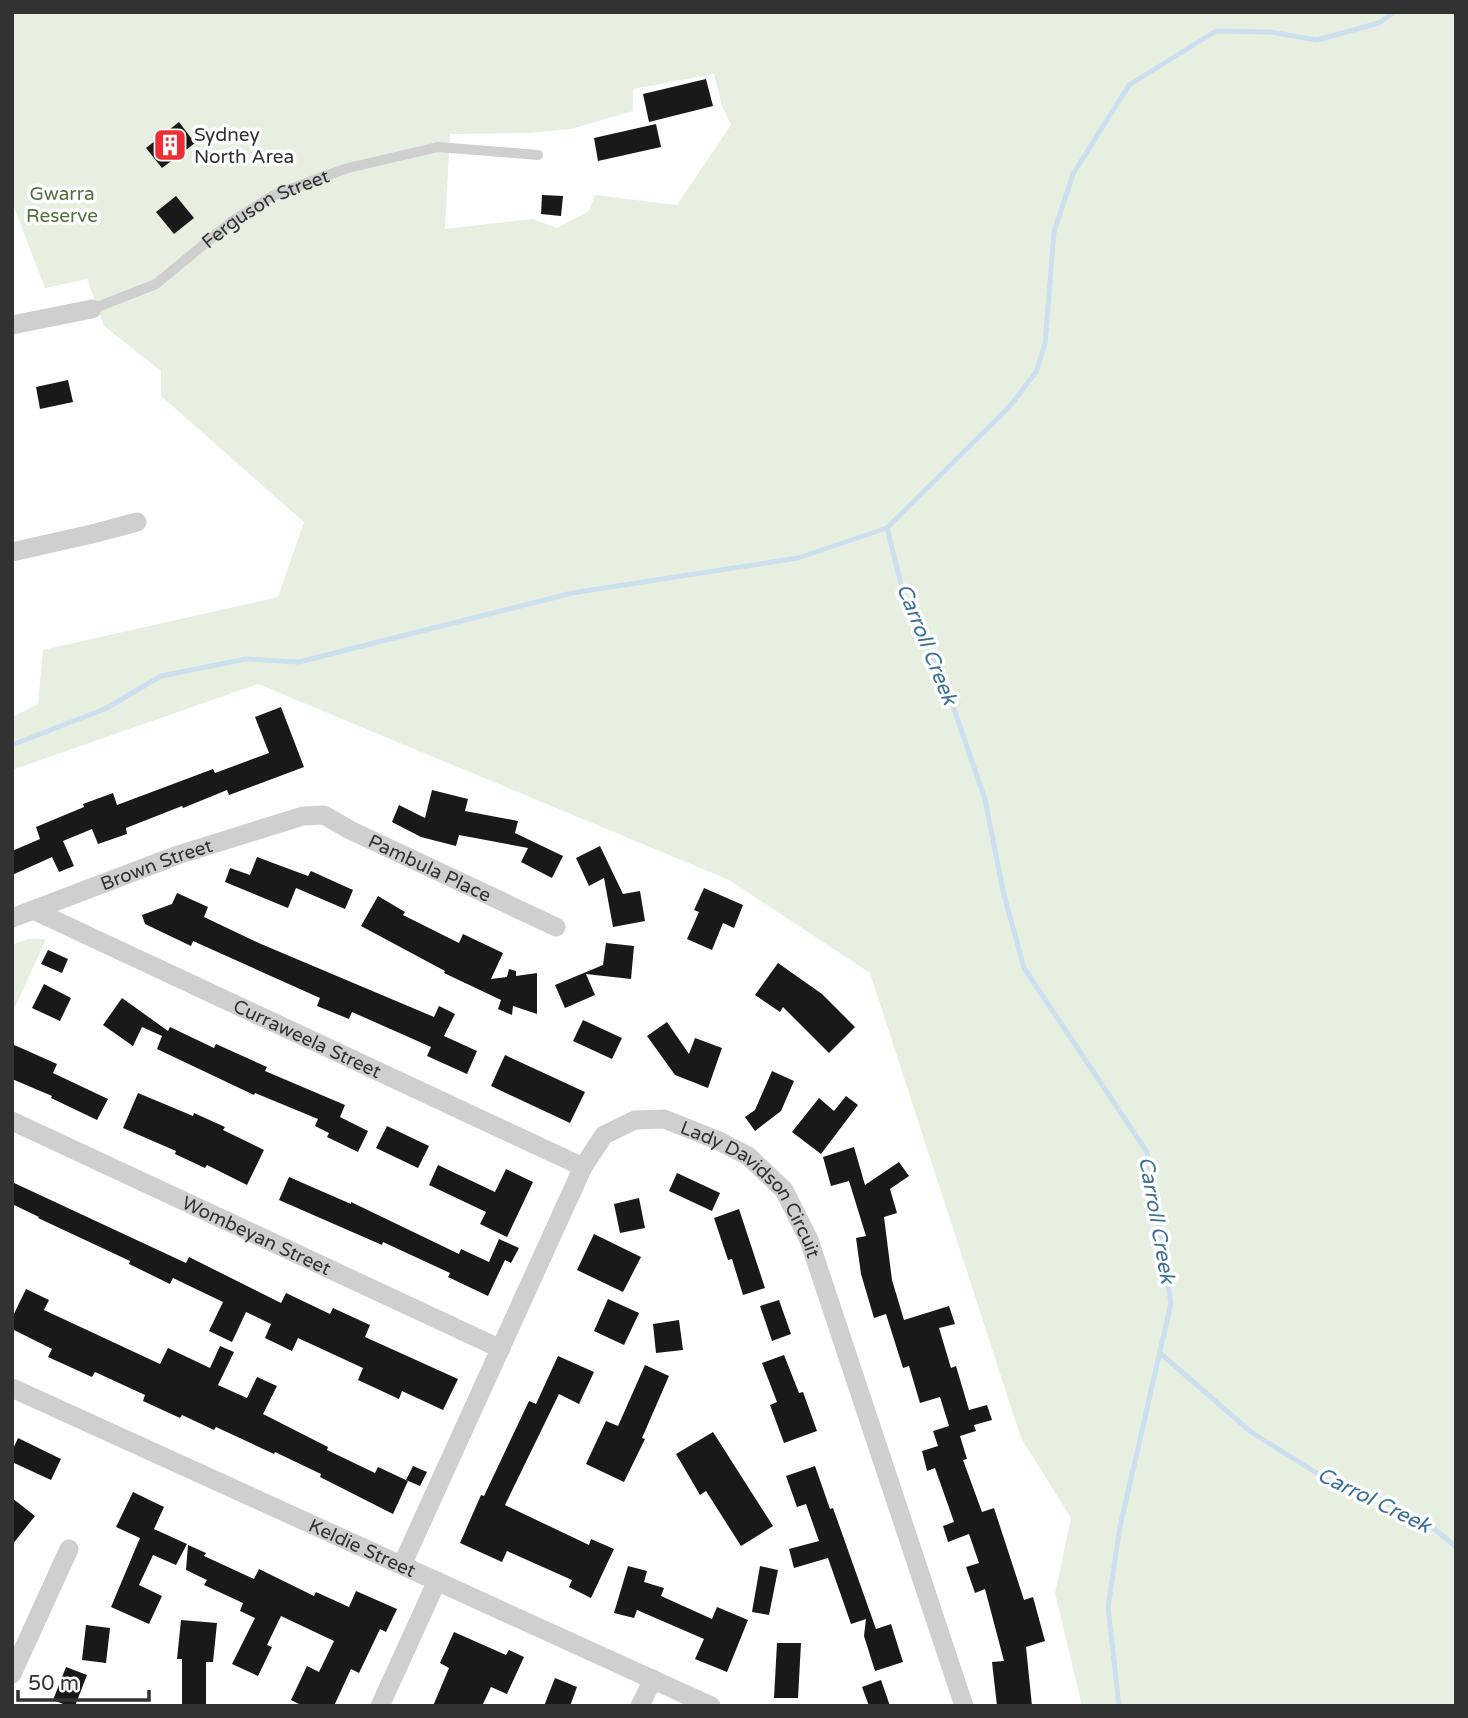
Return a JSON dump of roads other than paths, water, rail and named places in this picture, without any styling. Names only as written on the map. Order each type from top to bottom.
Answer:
[{"type":"street","name":"Ferguson Street","points":[[12,326],[92,309]]},
{"type":"street","points":[[12,552],[137,522]]},
{"type":"street","name":"Pambula Place","points":[[303,816],[324,815],[350,830],[556,927]]},
{"type":"street","name":"Brown Street","points":[[12,918],[178,855],[303,816]]},
{"type":"street","name":"Curraweela Street","points":[[33,910],[583,1167]]},
{"type":"street","name":"Lady Davidson Circuit","points":[[402,1564],[583,1167],[604,1135],[635,1120],[664,1119],[717,1140],[748,1156],[784,1190],[809,1240],[964,1706]]},
{"type":"street","name":"Wombeyan Street","points":[[12,1121],[501,1349]]},
{"type":"street","name":"Keldie Street","points":[[12,1388],[711,1706]]},
{"type":"street","points":[[12,1674],[69,1549]]},
{"type":"street","points":[[380,1706],[437,1581]]},
{"type":"street","points":[[640,1706],[653,1679]]},
{"type":"lane","name":"Ferguson Street","points":[[92,309],[156,284],[231,222],[272,196],[348,168],[438,147],[538,155]]},
{"type":"waterway","name":"Carroll Creek","points":[[1119,1706],[1108,1607],[1120,1527],[1171,1303],[1147,1152],[1024,968],[1003,891],[985,799],[946,686],[904,596],[887,528],[1010,406],[1036,372],[1045,344],[1054,232],[1073,174],[1129,85],[1216,31],[1270,32],[1317,40],[1379,23],[1394,12]]},
{"type":"waterway","points":[[12,745],[107,708],[161,676],[246,659],[299,662],[572,593],[798,558],[887,528]]},
{"type":"waterway","name":"Carrol Creek","points":[[1160,1353],[1251,1432],[1336,1485],[1378,1497],[1431,1526],[1456,1547]]},
{"type":"place","name":"Sydney North Area","points":[[170,145]]},
{"type":"park label","name":"Gwarra Reserve","points":[[62,204]]}]
